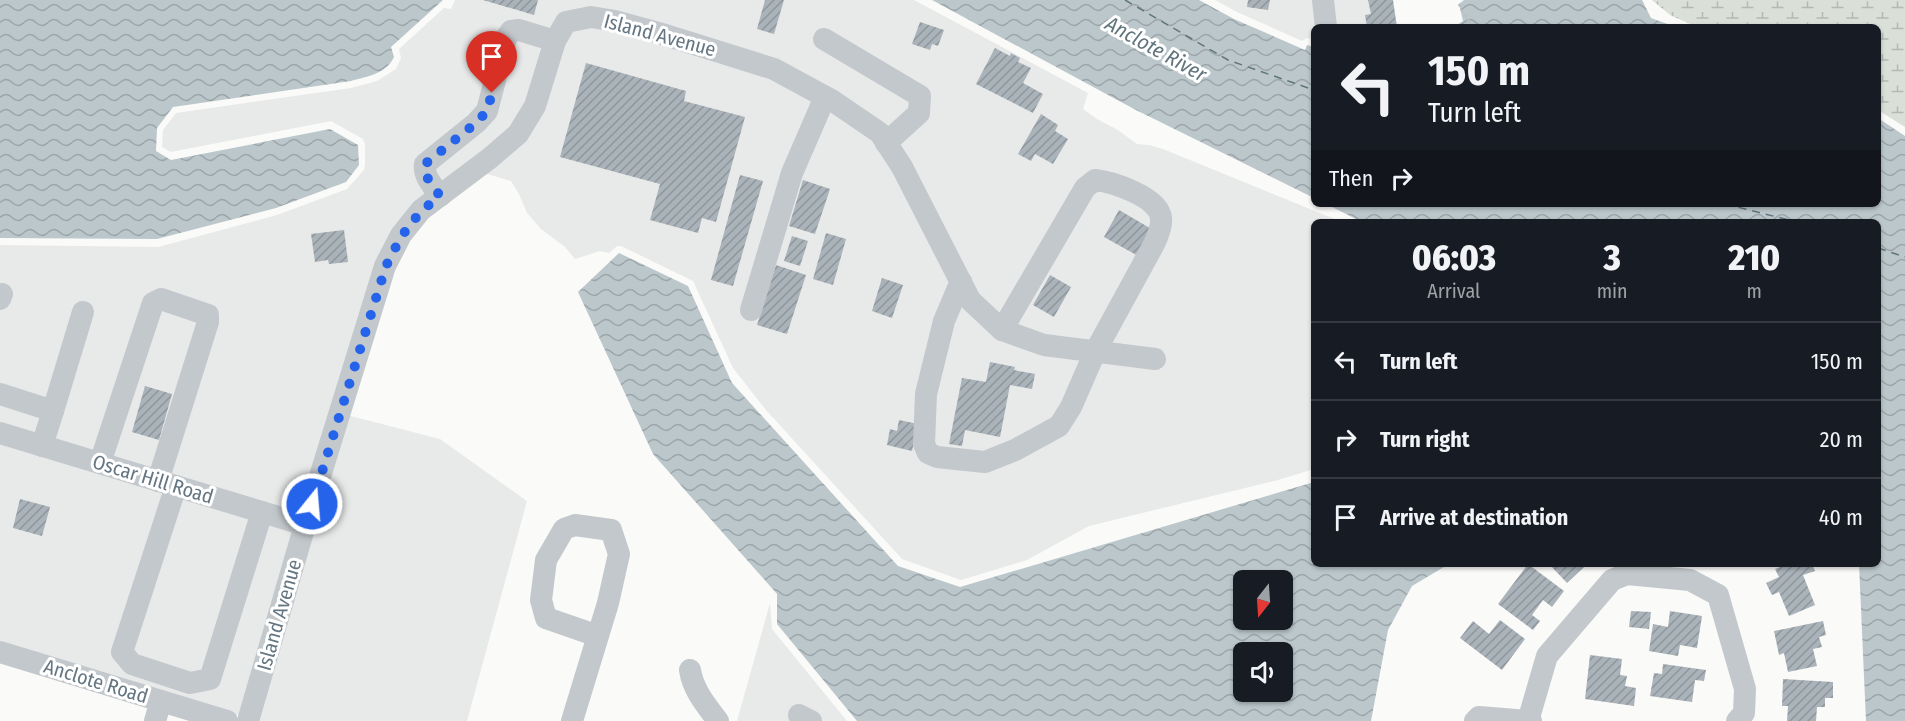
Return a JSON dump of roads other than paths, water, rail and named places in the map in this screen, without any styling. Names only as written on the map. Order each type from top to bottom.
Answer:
[{"type":"street","points":[[1323,0],[1326,24]]},
{"type":"street","name":"Island Avenue","points":[[248,721],[305,525],[386,266],[401,235],[421,210],[518,134],[535,106],[555,41],[566,22],[591,17],[615,21],[774,69],[825,97],[879,132],[902,166],[970,300],[1002,330],[1044,345],[1155,359]]},
{"type":"street","points":[[440,196],[427,177],[425,164],[476,123],[487,111],[506,38],[511,31],[519,30],[555,41]]},
{"type":"street","points":[[824,39],[920,96],[919,113],[886,143]]},
{"type":"street","points":[[751,310],[792,173],[825,97]]},
{"type":"street","points":[[961,281],[944,321],[926,394],[924,444],[928,453],[937,457],[985,462],[1015,450],[1059,426],[1071,407],[1095,352],[1161,230],[1160,211],[1147,198],[1106,181],[1095,180],[1085,188],[1002,330]]},
{"type":"street","points":[[100,463],[153,303],[161,299],[208,315],[208,322],[173,434],[167,483],[122,652],[132,664],[190,683],[210,679],[262,512]]},
{"type":"street","points":[[42,446],[83,312]]},
{"type":"street","points":[[0,394],[53,411]]},
{"type":"street","name":"Oscar Hill Road","points":[[0,433],[305,525]]},
{"type":"street","points":[[572,721],[598,636],[619,554],[611,530],[574,525],[564,529],[546,560],[541,600],[546,618],[598,636]]},
{"type":"street","points":[[1475,721],[1479,717],[1530,721],[1547,656],[1612,580],[1627,574],[1690,580],[1718,595],[1745,689],[1744,713],[1737,721]]},
{"type":"street","name":"Anclote Road","points":[[0,652],[158,711],[227,721]]},
{"type":"street","points":[[690,670],[691,681],[697,693],[718,721]]},
{"type":"water","points":[[0,0],[443,0],[391,47],[394,57],[391,63],[376,74],[351,81],[173,107],[157,128],[156,151],[171,160],[330,129],[358,145],[359,165],[346,182],[276,208],[157,239],[0,238]]},
{"type":"water","name":"Anclote River","points":[[932,0],[1199,0],[1234,19],[1305,50],[1307,45],[1311,46],[1311,197],[1134,109]]},
{"type":"water","points":[[1464,0],[1642,0],[1651,18],[1668,24],[1458,24],[1463,21],[1459,4]]},
{"type":"water","points":[[1881,120],[1905,136],[1905,721],[1866,721],[1859,567],[1881,567],[1881,219],[1356,219],[1332,207],[1881,207]]},
{"type":"water","points":[[619,253],[688,286],[732,383],[898,566],[960,587],[1311,483],[1311,567],[1444,567],[1412,586],[1388,630],[1371,721],[857,721],[777,624],[777,594],[653,454],[578,292]]}]
